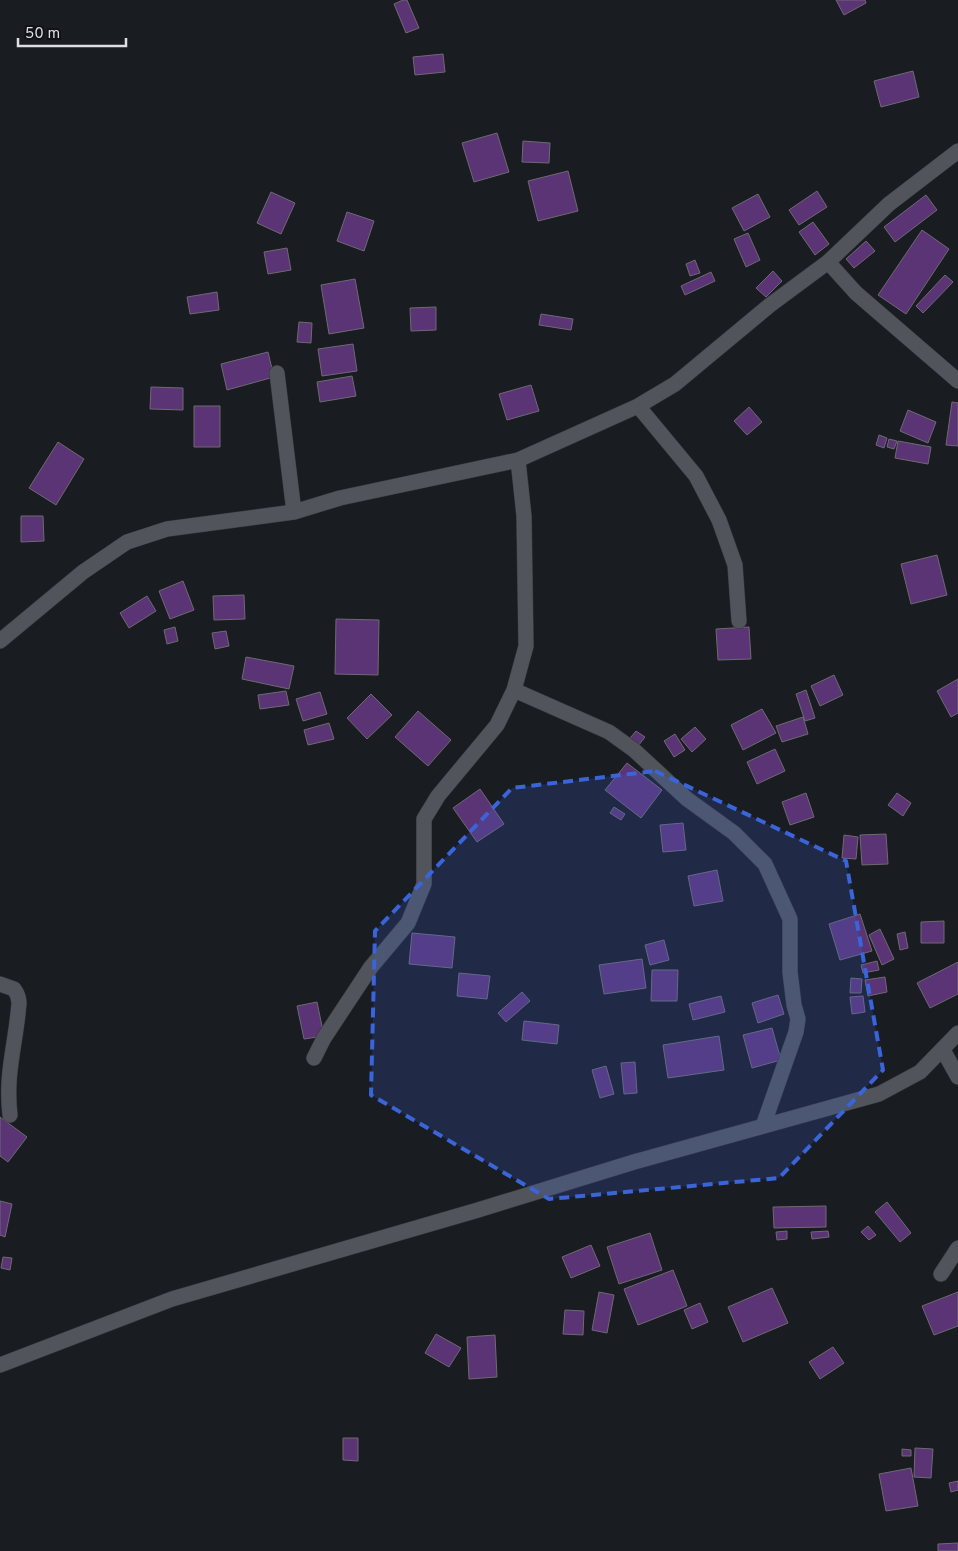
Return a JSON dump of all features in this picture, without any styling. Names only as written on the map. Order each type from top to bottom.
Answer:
[{"type":"street","points":[[0,641],[83,572],[128,542],[167,529],[294,512],[340,498],[518,460],[638,406],[675,384],[770,305],[828,262],[889,204],[958,151]]},
{"type":"street","points":[[828,262],[856,293],[958,381]]},
{"type":"street","points":[[277,373],[294,512]]},
{"type":"street","points":[[638,406],[696,476],[719,520],[735,565],[740,621]]},
{"type":"street","points":[[314,1058],[324,1038],[371,967],[408,923],[424,884],[424,819],[438,796],[497,725],[514,690],[526,646],[524,516],[518,460]]},
{"type":"street","points":[[514,690],[609,732],[634,750],[687,798],[734,833],[765,864],[790,919],[790,972],[794,1005],[798,1019],[796,1032],[782,1065],[763,1126]]},
{"type":"street","points":[[0,984],[14,989],[19,1001],[8,1084],[10,1115]]},
{"type":"street","points":[[0,1364],[172,1299],[478,1210],[634,1162],[879,1094],[920,1072],[958,1033]]},
{"type":"street","points":[[943,1050],[958,1078]]},
{"type":"street","points":[[941,1274],[958,1248]]},
{"type":"highlighted area","points":[[655,771],[846,861],[883,1070],[779,1178],[549,1199],[371,1095],[375,931],[512,788]]},
{"type":"building","points":[[407,0],[419,28],[406,33],[394,4]]},
{"type":"building","points":[[836,0],[865,0],[866,3],[844,15]]},
{"type":"building","points":[[443,54],[445,72],[415,75],[413,57]]},
{"type":"building","points":[[913,71],[919,97],[881,107],[874,81]]},
{"type":"building","points":[[497,133],[509,172],[474,182],[462,143]]},
{"type":"building","points":[[523,141],[550,143],[549,163],[522,162]]},
{"type":"building","points":[[568,171],[578,211],[538,221],[528,181]]},
{"type":"building","points":[[817,191],[827,207],[799,225],[789,210]]},
{"type":"building","points":[[271,192],[295,203],[281,234],[257,223]]},
{"type":"building","points":[[758,194],[770,217],[744,231],[732,208]]},
{"type":"building","points":[[926,195],[937,210],[895,242],[884,227]]},
{"type":"building","points":[[347,212],[374,221],[364,251],[337,241]]},
{"type":"building","points":[[813,222],[829,244],[815,255],[799,232]]},
{"type":"building","points":[[922,230],[949,249],[906,314],[878,295]]},
{"type":"building","points":[[748,233],[760,260],[746,267],[734,239]]},
{"type":"building","points":[[866,241],[875,251],[854,268],[846,259]]},
{"type":"building","points":[[287,248],[291,270],[268,274],[264,252]]},
{"type":"building","points":[[695,260],[700,273],[690,276],[686,264]]},
{"type":"building","points":[[773,271],[782,281],[766,297],[756,288]]},
{"type":"building","points":[[711,272],[715,281],[685,295],[681,286]]},
{"type":"building","points":[[945,275],[953,282],[923,313],[916,306]]},
{"type":"building","points":[[355,279],[364,328],[329,334],[321,285]]},
{"type":"building","points":[[217,292],[219,310],[190,314],[187,297]]},
{"type":"building","points":[[436,307],[436,330],[411,331],[410,308]]},
{"type":"building","points":[[541,314],[573,319],[571,330],[539,325]]},
{"type":"building","points":[[299,322],[312,323],[311,343],[297,342]]},
{"type":"building","points":[[353,344],[357,371],[322,376],[318,349]]},
{"type":"building","points":[[268,352],[274,377],[227,390],[221,364]]},
{"type":"building","points":[[352,376],[356,396],[320,402],[317,382]]},
{"type":"building","points":[[531,385],[539,411],[507,420],[499,394]]},
{"type":"building","points":[[151,387],[183,388],[183,410],[150,409]]},
{"type":"building","points":[[952,402],[958,403],[958,446],[946,445]]},
{"type":"building","points":[[194,406],[220,406],[220,447],[194,447]]},
{"type":"building","points":[[749,407],[762,422],[747,435],[734,421]]},
{"type":"building","points":[[908,410],[936,422],[928,443],[900,431]]},
{"type":"building","points":[[879,435],[887,438],[884,448],[876,445]]},
{"type":"building","points":[[889,439],[897,441],[894,449],[887,447]]},
{"type":"building","points":[[898,441],[931,447],[928,464],[895,458]]},
{"type":"building","points":[[58,442],[84,459],[56,505],[29,488]]},
{"type":"building","points":[[21,516],[43,516],[44,541],[21,542]]},
{"type":"building","points":[[937,555],[947,595],[911,604],[901,564]]},
{"type":"building","points":[[183,581],[194,610],[170,619],[159,591]]},
{"type":"building","points":[[244,595],[245,619],[214,620],[213,596]]},
{"type":"building","points":[[147,596],[156,611],[129,628],[120,613]]},
{"type":"building","points":[[336,619],[379,620],[378,675],[335,674]]},
{"type":"building","points":[[175,627],[178,641],[167,644],[164,630]]},
{"type":"building","points":[[749,627],[751,659],[718,660],[716,629]]},
{"type":"building","points":[[226,631],[229,646],[215,649],[212,633]]},
{"type":"building","points":[[246,657],[294,666],[289,689],[242,679]]},
{"type":"building","points":[[834,675],[843,695],[820,706],[811,686]]},
{"type":"building","points":[[958,679],[958,713],[951,717],[937,691]]},
{"type":"building","points":[[806,690],[815,718],[805,721],[796,694]]},
{"type":"building","points":[[286,691],[289,705],[260,709],[258,695]]},
{"type":"building","points":[[320,692],[327,714],[303,721],[296,699]]},
{"type":"building","points":[[371,694],[392,715],[367,739],[347,718]]},
{"type":"building","points":[[762,709],[776,733],[743,750],[731,725]]},
{"type":"building","points":[[418,711],[451,740],[428,766],[395,737]]},
{"type":"building","points":[[803,717],[808,734],[782,742],[776,726]]},
{"type":"building","points":[[329,723],[334,739],[308,745],[304,730]]},
{"type":"building","points":[[695,727],[706,739],[692,752],[681,739]]},
{"type":"building","points":[[636,731],[645,737],[635,750],[626,743]]},
{"type":"building","points":[[675,734],[685,750],[674,757],[664,741]]},
{"type":"building","points":[[775,749],[785,771],[757,784],[747,762]]},
{"type":"building","points":[[627,763],[662,790],[641,818],[605,790]]},
{"type":"building","points":[[480,789],[504,824],[477,842],[453,808]]},
{"type":"building","points":[[806,793],[814,817],[790,825],[782,802]]},
{"type":"building","points":[[897,793],[911,803],[903,816],[888,805]]},
{"type":"building","points":[[614,807],[625,814],[621,820],[610,813]]},
{"type":"building","points":[[683,823],[686,850],[663,852],[660,825]]},
{"type":"building","points":[[886,834],[888,864],[862,865],[860,835]]},
{"type":"building","points":[[844,835],[858,837],[856,859],[842,858]]},
{"type":"building","points":[[717,870],[723,901],[694,906],[688,876]]},
{"type":"building","points":[[860,914],[872,951],[840,960],[829,924]]},
{"type":"building","points":[[944,921],[944,943],[921,943],[921,922]]},
{"type":"building","points":[[880,929],[894,959],[882,965],[869,935]]},
{"type":"building","points":[[905,932],[908,948],[900,950],[897,934]]},
{"type":"building","points":[[412,933],[455,937],[452,968],[409,964]]},
{"type":"building","points":[[664,940],[669,960],[650,965],[645,945]]},
{"type":"building","points":[[642,959],[646,988],[604,994],[599,965]]},
{"type":"building","points":[[877,961],[879,970],[863,973],[861,965]]},
{"type":"building","points":[[958,962],[958,994],[930,1008],[917,983]]},
{"type":"building","points":[[652,970],[678,970],[677,1001],[651,1001]]},
{"type":"building","points":[[459,973],[490,976],[487,999],[457,996]]},
{"type":"building","points":[[885,977],[887,992],[868,996],[865,980]]},
{"type":"building","points":[[851,978],[862,979],[861,993],[850,993]]},
{"type":"building","points":[[522,992],[530,1001],[506,1022],[498,1013]]},
{"type":"building","points":[[778,995],[784,1014],[758,1023],[752,1003]]},
{"type":"building","points":[[721,996],[725,1012],[693,1020],[689,1004]]},
{"type":"building","points":[[863,996],[865,1012],[852,1014],[850,997]]},
{"type":"building","points":[[317,1002],[324,1036],[304,1039],[297,1006]]},
{"type":"building","points":[[524,1021],[559,1025],[557,1044],[522,1040]]},
{"type":"building","points":[[772,1028],[781,1060],[752,1068],[743,1035]]},
{"type":"building","points":[[719,1036],[724,1070],[668,1078],[663,1045]]},
{"type":"building","points":[[635,1062],[637,1093],[624,1094],[621,1063]]},
{"type":"building","points":[[606,1066],[614,1094],[600,1098],[592,1070]]},
{"type":"building","points":[[0,1117],[27,1137],[8,1162],[0,1156]]},
{"type":"building","points":[[0,1201],[12,1204],[5,1237],[0,1235]]},
{"type":"building","points":[[887,1202],[911,1233],[900,1242],[875,1212]]},
{"type":"building","points":[[826,1206],[826,1227],[774,1228],[773,1207]]},
{"type":"building","points":[[868,1226],[876,1235],[869,1240],[861,1232]]},
{"type":"building","points":[[787,1231],[787,1239],[777,1240],[776,1232]]},
{"type":"building","points":[[828,1231],[829,1237],[812,1239],[811,1232]]},
{"type":"building","points":[[650,1233],[662,1270],[619,1284],[607,1247]]},
{"type":"building","points":[[591,1245],[600,1266],[571,1278],[562,1257]]},
{"type":"building","points":[[3,1257],[12,1258],[10,1270],[1,1268]]},
{"type":"building","points":[[673,1270],[687,1306],[638,1325],[624,1289]]},
{"type":"building","points":[[772,1288],[788,1323],[743,1342],[728,1307]]},
{"type":"building","points":[[599,1292],[614,1295],[607,1333],[592,1330]]},
{"type":"building","points":[[958,1292],[958,1326],[934,1335],[922,1306]]},
{"type":"building","points":[[700,1303],[708,1322],[692,1329],[684,1310]]},
{"type":"building","points":[[565,1310],[584,1311],[583,1335],[563,1334]]},
{"type":"building","points":[[436,1334],[461,1348],[449,1367],[425,1353]]},
{"type":"building","points":[[495,1335],[497,1377],[469,1379],[467,1337]]},
{"type":"building","points":[[833,1347],[844,1363],[820,1379],[809,1362]]},
{"type":"building","points":[[343,1438],[358,1438],[358,1461],[343,1460]]},
{"type":"building","points":[[915,1448],[933,1449],[931,1478],[914,1477]]},
{"type":"building","points":[[902,1449],[911,1450],[911,1456],[902,1456]]},
{"type":"building","points":[[911,1468],[918,1506],[886,1511],[879,1474]]},
{"type":"building","points":[[958,1481],[958,1490],[951,1492],[949,1483]]},
{"type":"building","points":[[958,1543],[958,1551],[938,1551],[938,1544]]}]
